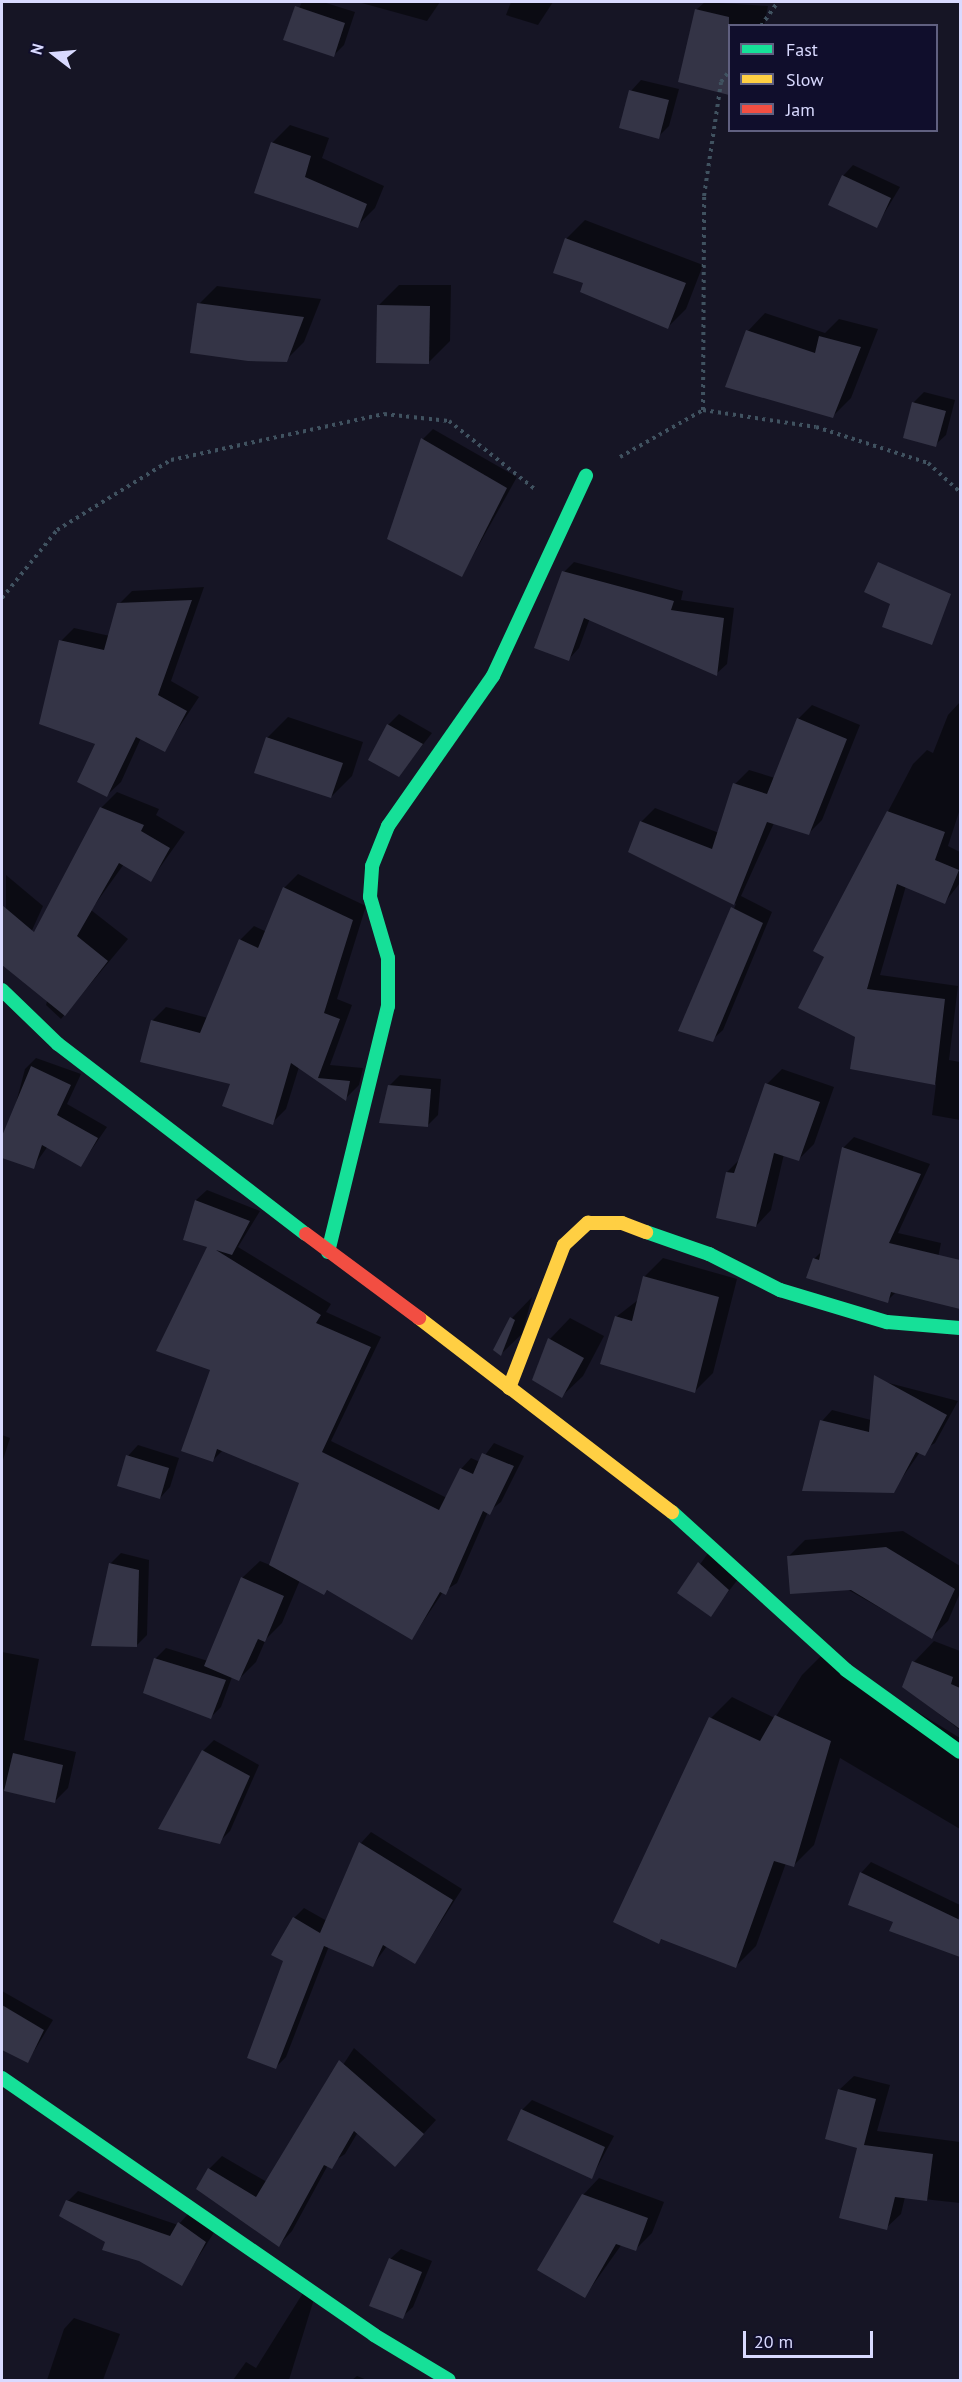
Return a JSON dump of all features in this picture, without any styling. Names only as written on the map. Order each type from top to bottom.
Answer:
[{"type":"street","points":[[328,1252],[388,1006],[388,958],[370,897],[372,866],[388,826],[493,676],[586,476]]},
{"type":"street","points":[[2,990],[58,1044],[328,1252],[642,1485],[846,1670],[960,1752]]},
{"type":"street","points":[[509,1388],[564,1245],[588,1223],[622,1223],[709,1254],[780,1290],[887,1322],[960,1328]]},
{"type":"street","points":[[2,2078],[374,2335],[449,2380]]},
{"type":"path","points":[[762,24],[778,2]]},
{"type":"path","points":[[703,410],[704,196],[721,82],[728,72]]},
{"type":"path","points":[[2,598],[57,530],[171,460],[384,414],[449,421],[542,495],[586,476],[703,410],[827,431],[928,463],[960,492]]},
{"type":"building","points":[[295,6],[345,23],[334,57],[283,40]]},
{"type":"building","points":[[695,9],[729,17],[728,95],[678,82]]},
{"type":"building","points":[[629,90],[669,100],[659,139],[619,128]]},
{"type":"building","points":[[271,142],[311,156],[305,177],[367,204],[358,228],[254,193]]},
{"type":"building","points":[[842,175],[891,198],[877,228],[828,205]]},
{"type":"building","points":[[565,238],[686,283],[668,329],[580,292],[583,283],[553,273]]},
{"type":"building","points":[[197,303],[304,317],[287,362],[248,361],[190,353]]},
{"type":"building","points":[[377,305],[430,306],[429,364],[376,363]]},
{"type":"building","points":[[746,330],[815,353],[819,336],[861,347],[833,418],[725,387]]},
{"type":"building","points":[[912,402],[946,411],[936,447],[903,438]]},
{"type":"building","points":[[421,438],[507,488],[462,577],[387,539]]},
{"type":"building","points":[[878,562],[951,594],[932,645],[882,627],[890,604],[864,592]]},
{"type":"building","points":[[562,571],[674,601],[671,610],[724,618],[717,676],[584,618],[569,661],[534,648]]},
{"type":"building","points":[[192,600],[158,695],[187,711],[165,752],[136,737],[107,797],[77,782],[95,744],[39,724],[59,640],[104,650],[117,603]]},
{"type":"building","points":[[797,718],[847,739],[809,835],[767,822],[734,905],[628,852],[640,821],[712,849],[733,783],[767,794]]},
{"type":"building","points":[[387,724],[423,744],[399,777],[368,760]]},
{"type":"building","points":[[266,737],[343,763],[331,798],[254,773]]},
{"type":"building","points":[[100,807],[144,825],[141,831],[170,848],[151,882],[119,863],[77,936],[108,961],[65,1016],[2,965],[2,905],[34,932]]},
{"type":"building","points":[[887,811],[945,832],[935,860],[959,870],[945,904],[897,884],[867,989],[945,999],[935,1085],[850,1069],[855,1037],[798,1008],[824,957],[813,951]]},
{"type":"building","points":[[283,887],[353,920],[324,1013],[340,1019],[318,1078],[350,1081],[346,1101],[291,1063],[273,1125],[222,1106],[230,1084],[140,1062],[151,1020],[200,1033],[239,939],[258,948]]},
{"type":"building","points":[[731,907],[763,923],[713,1042],[678,1031]]},
{"type":"building","points":[[31,1066],[71,1085],[57,1115],[98,1138],[81,1167],[42,1145],[34,1169],[2,1158],[2,1136]]},
{"type":"building","points":[[765,1083],[820,1102],[799,1161],[774,1153],[756,1227],[716,1218],[726,1172],[734,1173]]},
{"type":"building","points":[[388,1085],[431,1089],[428,1127],[379,1123]]},
{"type":"building","points":[[842,1147],[921,1174],[889,1243],[960,1260],[960,1309],[891,1292],[888,1303],[806,1278],[813,1258],[819,1260]]},
{"type":"building","points":[[195,1200],[250,1221],[232,1255],[216,1250],[321,1315],[316,1323],[371,1347],[322,1452],[439,1510],[460,1468],[473,1474],[482,1453],[514,1466],[490,1515],[483,1511],[446,1595],[440,1592],[412,1640],[327,1590],[324,1595],[269,1565],[299,1483],[217,1449],[213,1462],[181,1451],[210,1370],[156,1351],[207,1247],[183,1240]]},
{"type":"building","points":[[643,1276],[719,1297],[695,1393],[600,1364],[615,1316],[632,1321]]},
{"type":"building","points":[[510,1317],[515,1320],[501,1356],[493,1350]]},
{"type":"building","points":[[548,1338],[584,1358],[562,1398],[532,1380]]},
{"type":"building","points":[[874,1375],[947,1415],[925,1456],[916,1452],[894,1493],[802,1491],[820,1420],[869,1432]]},
{"type":"building","points":[[126,1455],[169,1468],[160,1499],[117,1486]]},
{"type":"building","points":[[886,1547],[955,1589],[932,1639],[851,1590],[790,1594],[787,1556]]},
{"type":"building","points":[[698,1562],[729,1590],[711,1617],[677,1593]]},
{"type":"building","points":[[109,1563],[139,1570],[137,1647],[91,1646]]},
{"type":"building","points":[[241,1577],[284,1596],[265,1642],[258,1639],[239,1681],[204,1666]]},
{"type":"building","points":[[154,1658],[226,1680],[211,1719],[143,1693]]},
{"type":"building","points":[[912,1661],[953,1677],[951,1684],[960,1688],[960,1729],[902,1687]]},
{"type":"building","points":[[775,1715],[831,1741],[794,1867],[774,1861],[736,1968],[661,1939],[659,1944],[613,1922],[709,1717],[760,1741]]},
{"type":"building","points":[[202,1750],[250,1776],[220,1844],[158,1829]]},
{"type":"building","points":[[13,1753],[63,1765],[55,1803],[4,1791]]},
{"type":"building","points":[[359,1842],[453,1900],[415,1964],[383,1945],[373,1967],[324,1946],[276,2069],[247,2058],[283,1961],[271,1955],[293,1917],[320,1933]]},
{"type":"building","points":[[860,1872],[960,1920],[960,1957],[889,1931],[893,1922],[848,1905]]},
{"type":"building","points":[[2,2005],[44,2030],[28,2063],[2,2050]]},
{"type":"building","points":[[339,2060],[424,2134],[395,2167],[354,2131],[332,2169],[324,2165],[279,2247],[196,2189],[208,2168],[256,2197]]},
{"type":"building","points":[[838,2089],[876,2099],[864,2145],[933,2154],[927,2201],[895,2197],[887,2230],[839,2218],[857,2148],[825,2139]]},
{"type":"building","points":[[521,2109],[605,2147],[592,2179],[507,2140]]},
{"type":"building","points":[[582,2194],[648,2218],[636,2251],[616,2244],[585,2298],[537,2270]]},
{"type":"building","points":[[66,2200],[170,2236],[178,2222],[206,2242],[182,2286],[139,2261],[102,2250],[105,2242],[59,2216]]},
{"type":"building","points":[[389,2258],[422,2272],[403,2319],[369,2306]]},
{"type":"traffic: fast","points":[[328,1252],[388,1006],[388,958],[370,897],[372,866],[388,826],[493,676],[586,476]]},
{"type":"traffic: fast","points":[[2,990],[58,1044],[306,1234]]},
{"type":"traffic: fast","points":[[646,1232],[709,1254],[780,1290],[887,1322],[960,1328]]},
{"type":"traffic: fast","points":[[672,1512],[846,1670],[960,1752]]},
{"type":"traffic: fast","points":[[2,2078],[374,2335],[449,2380]]},
{"type":"traffic: slow","points":[[509,1388],[564,1245],[588,1223],[622,1223],[646,1232]]},
{"type":"traffic: slow","points":[[419,1318],[672,1512]]},
{"type":"traffic: jam","points":[[306,1234],[419,1318]]}]
